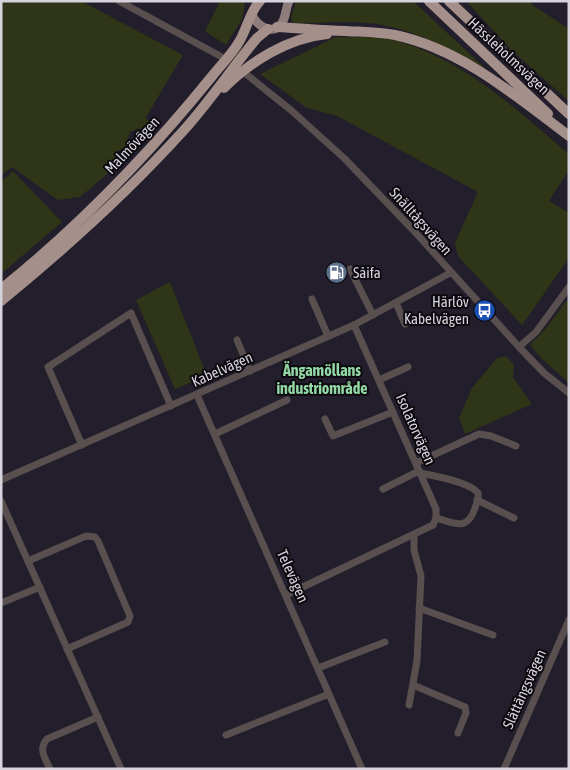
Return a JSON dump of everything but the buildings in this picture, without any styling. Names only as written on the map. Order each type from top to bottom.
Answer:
[{"type":"highway","name":"Malmövägen","points":[[1,288],[72,228],[145,155],[233,51],[252,9],[260,1]]},
{"type":"highway","name":"Hässleholmsvägen","points":[[429,1],[569,134]]},
{"type":"highway","name":"Hässleholmsvägen","points":[[451,1],[569,114]]},
{"type":"highway","name":"Malmövägen","points":[[1,301],[123,194],[185,128],[257,38],[273,28]]},
{"type":"highway","points":[[273,28],[372,32],[396,35],[419,42],[443,52],[495,82],[569,134]]},
{"type":"highway","points":[[185,128],[232,80],[267,54],[307,38],[346,31]]},
{"type":"main road","points":[[252,9],[257,23],[273,28],[284,18],[289,1]]},
{"type":"street","points":[[119,1],[220,56]]},
{"type":"street","name":"Snälltågsvägen","points":[[246,74],[326,141],[414,232],[450,274],[519,347],[569,394]]},
{"type":"street","points":[[350,269],[373,315]]},
{"type":"street","name":"Kabelvägen","points":[[1,480],[354,325],[450,274]]},
{"type":"street","points":[[519,347],[536,332],[569,287]]},
{"type":"street","points":[[312,299],[328,336]]},
{"type":"street","points":[[396,303],[405,324]]},
{"type":"street","points":[[82,445],[48,367],[131,314],[171,406]]},
{"type":"street","name":"Isolatorvägen","points":[[354,325],[436,509],[436,518]]},
{"type":"street","points":[[237,340],[250,371]]},
{"type":"street","points":[[379,380],[408,367]]},
{"type":"street","name":"Televägen","points":[[197,395],[362,769]]},
{"type":"street","points":[[215,434],[288,400]]},
{"type":"street","points":[[325,419],[333,436],[393,412]]},
{"type":"street","points":[[416,463],[479,434],[491,436],[516,446]]},
{"type":"street","points":[[286,595],[433,526],[436,518],[460,525],[465,524],[472,518],[478,500],[478,493],[474,489],[444,477],[420,472],[383,489]]},
{"type":"street","points":[[478,500],[514,518]]},
{"type":"street","points":[[1,501],[120,769]]},
{"type":"street","points":[[409,705],[417,661],[421,576],[414,550],[414,535]]},
{"type":"street","points":[[28,561],[86,536],[95,538],[98,541],[130,619],[128,622],[67,649]]},
{"type":"street","points":[[1,603],[40,587]]},
{"type":"street","points":[[420,608],[493,636]]},
{"type":"street","name":"Slättängsvägen","points":[[504,769],[569,620]]},
{"type":"street","points":[[318,668],[384,642]]},
{"type":"street","points":[[413,685],[465,707],[466,713],[458,733]]},
{"type":"street","points":[[226,735],[329,694]]},
{"type":"street","points":[[50,769],[42,752],[43,743],[47,739],[98,717]]},
{"type":"green space","points":[[1,1],[81,1],[183,55],[146,117],[150,124],[130,132],[126,148],[117,151],[116,162],[107,168],[108,173],[80,197],[58,200],[12,167],[1,176]]},
{"type":"green space","points":[[220,1],[243,1],[245,4],[242,19],[226,45],[205,31]]},
{"type":"green space","points":[[296,1],[413,1],[488,71],[437,44],[396,28],[360,22],[293,23],[291,18]]},
{"type":"green space","points":[[466,1],[532,1],[531,4],[569,29],[569,101],[512,51]]},
{"type":"green space","points":[[336,37],[390,39],[416,47],[440,58],[486,86],[569,154],[569,174],[567,173],[549,201],[569,213],[569,258],[522,325],[458,256],[455,243],[478,192],[337,116],[307,108],[260,74]]},
{"type":"green space","points":[[13,171],[62,222],[1,274],[1,182]]},
{"type":"green space","points":[[170,282],[207,376],[175,389],[136,300]]},
{"type":"green space","points":[[566,301],[569,302],[569,383],[542,359],[530,345],[547,327]]},
{"type":"green space","points":[[506,356],[514,365],[513,377],[532,404],[465,434],[459,418],[472,388],[497,358]]},
{"type":"place","name":"Såifa","points":[[337,272]]},
{"type":"place","name":"Härlöv Kabelvägen","points":[[485,310]]},
{"type":"district","name":"Ängamöllans industriområde","points":[[322,379]]}]
